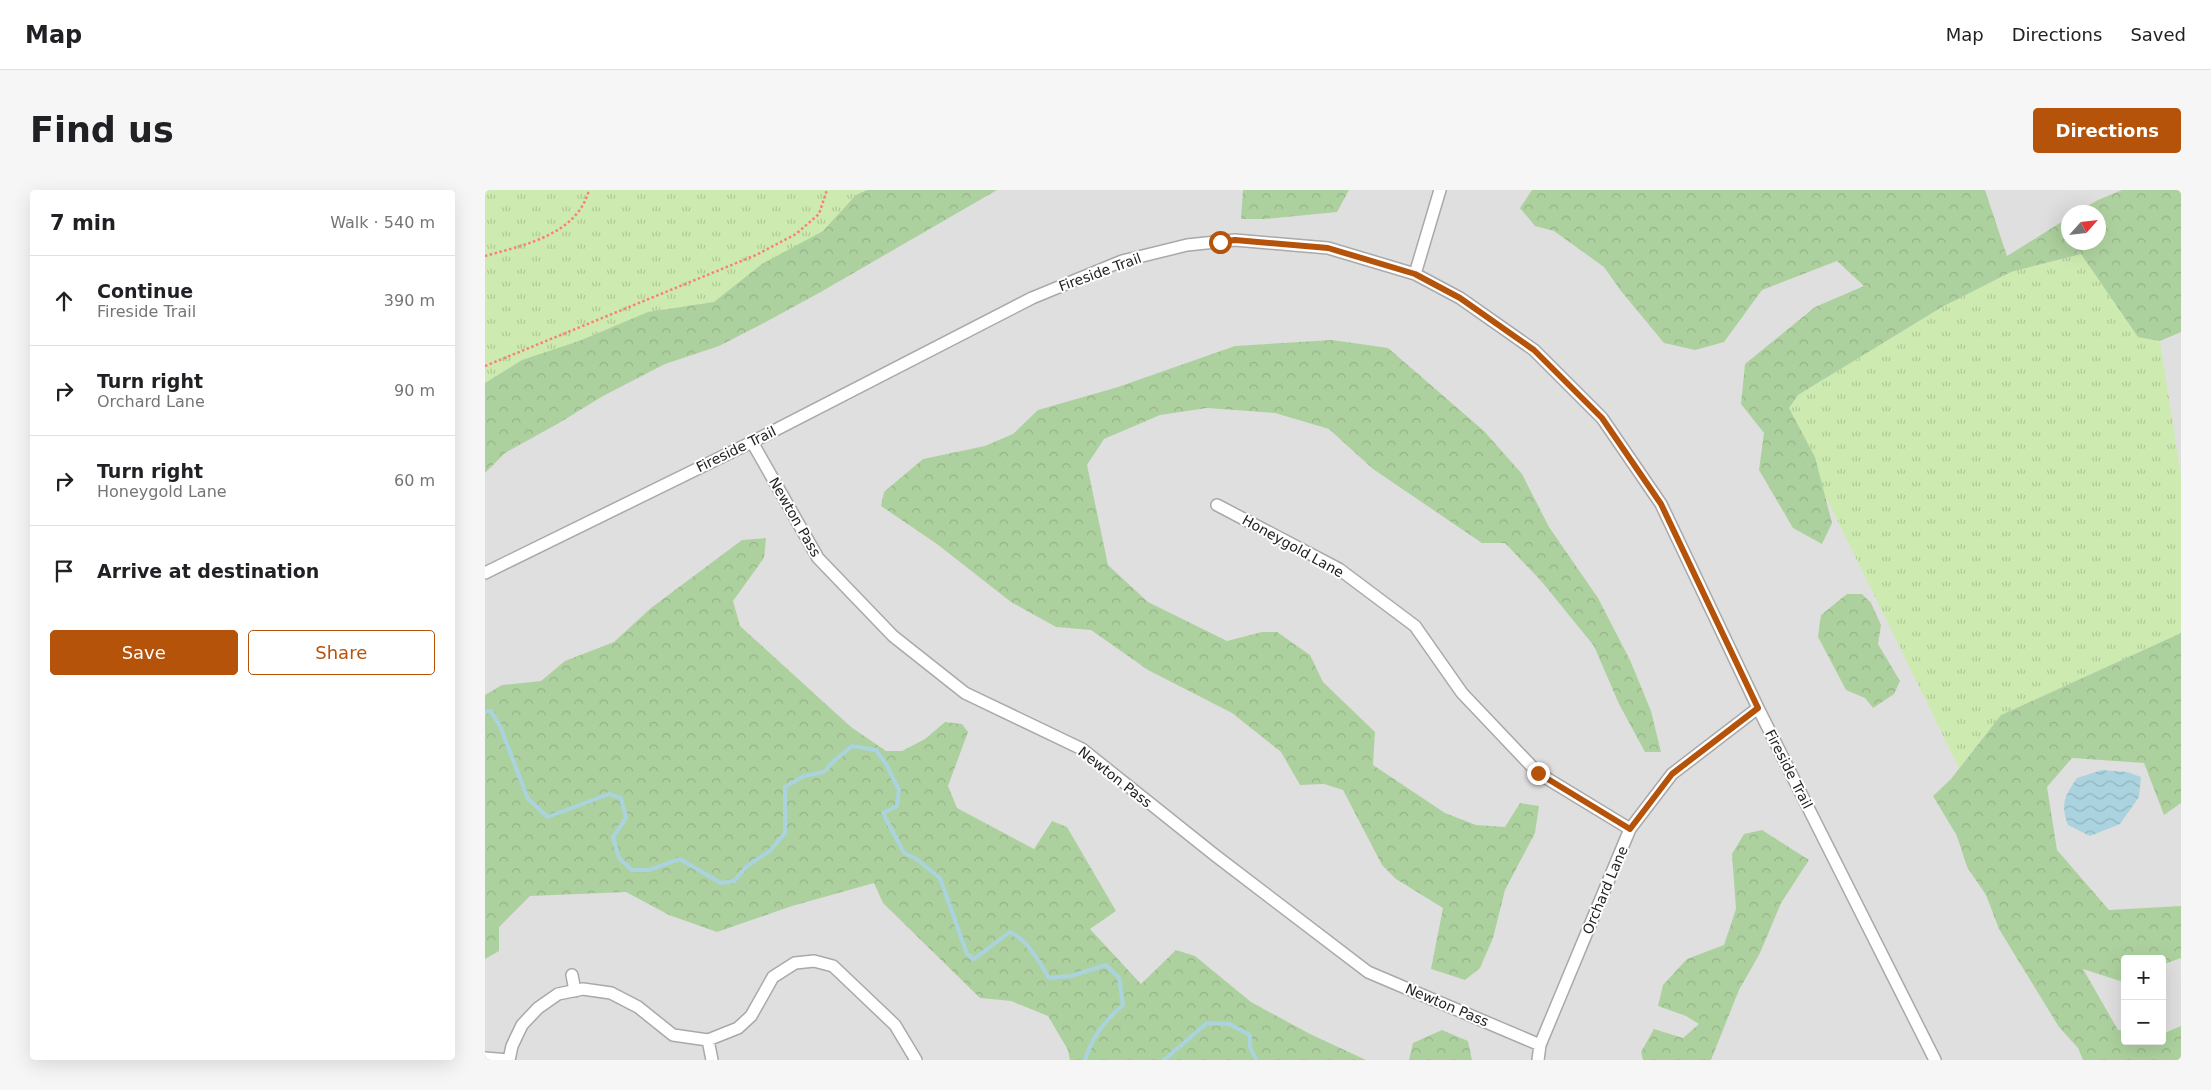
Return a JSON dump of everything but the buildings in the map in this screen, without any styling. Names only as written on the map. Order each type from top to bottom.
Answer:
[{"type":"street","points":[[1415,274],[1440,190]]},
{"type":"street","name":"Fireside Trail","points":[[485,573],[752,442],[1032,298],[1122,261],[1187,245],[1235,240],[1328,248],[1415,274],[1460,298],[1534,350],[1602,418],[1661,504],[1758,708],[1935,1060]]},
{"type":"street","name":"Newton Pass","points":[[752,442],[818,558],[893,636],[965,693],[1081,749],[1216,856],[1368,972],[1540,1046]]},
{"type":"street","name":"Honeygold Lane","points":[[1217,505],[1339,568],[1415,626],[1463,693],[1538,773],[1630,829]]},
{"type":"street","name":"Orchard Lane","points":[[1537,1060],[1540,1046],[1630,829],[1672,774],[1758,708]]},
{"type":"street","points":[[485,1058],[509,1060],[511,1046],[522,1025],[538,1008],[558,994],[575,990],[611,993],[638,1007],[673,1035],[708,1040],[739,1028],[751,1016],[773,977],[795,963],[814,961],[833,966],[895,1025],[916,1060]]},
{"type":"street","points":[[572,975],[575,990]]},
{"type":"street","points":[[708,1040],[712,1060]]},
{"type":"path","points":[[485,256],[549,236],[570,223],[586,200],[589,190]]},
{"type":"path","points":[[485,366],[756,255],[796,234],[819,214],[827,190]]},
{"type":"shaded area","points":[[963,190],[2181,190],[2181,1060],[485,1060],[485,424]]},
{"type":"green space","points":[[485,190],[963,190],[485,424]]},
{"type":"green space","points":[[867,190],[997,190],[760,325],[719,346],[665,364],[603,396],[505,453],[485,473],[485,383],[522,360],[579,341],[648,312],[714,302],[762,264],[823,231],[856,195]]},
{"type":"green space","points":[[1243,190],[1349,190],[1337,212],[1265,219],[1241,219]]},
{"type":"green space","points":[[1532,190],[1985,190],[2007,256],[2061,222],[2061,250],[2106,250],[2106,205],[2089,205],[2122,190],[2181,190],[2181,332],[2160,341],[2138,337],[2081,254],[2011,272],[1942,307],[1798,395],[1789,408],[1815,457],[1832,523],[1822,544],[1793,528],[1759,470],[1764,433],[1741,404],[1745,364],[1815,307],[1864,286],[1837,261],[1762,290],[1724,342],[1695,350],[1664,343],[1621,291],[1604,267],[1554,231],[1535,226],[1520,208]]},
{"type":"green space","points":[[2081,254],[2138,336],[2160,341],[2181,476],[2181,633],[2001,715],[1959,768],[1824,493],[1815,457],[1789,408],[1798,395],[1942,307],[2011,272]]},
{"type":"green space","points":[[1332,340],[1388,348],[1484,431],[1522,474],[1549,527],[1598,598],[1630,660],[1651,711],[1661,752],[1645,752],[1619,704],[1594,646],[1542,582],[1505,543],[1482,543],[1373,469],[1329,429],[1275,413],[1207,408],[1160,415],[1104,439],[1087,465],[1108,565],[1148,602],[1227,641],[1262,632],[1277,632],[1310,655],[1323,682],[1375,732],[1373,765],[1445,813],[1476,825],[1505,827],[1520,803],[1539,806],[1535,833],[1505,890],[1493,938],[1480,968],[1465,980],[1431,969],[1443,908],[1396,879],[1382,865],[1343,790],[1324,784],[1300,785],[1281,752],[1232,713],[1148,670],[1091,630],[1056,627],[1011,602],[937,544],[881,506],[884,492],[923,459],[985,446],[1013,434],[1038,410],[1118,387],[1235,346]]},
{"type":"green space","points":[[766,538],[764,558],[733,601],[740,626],[851,727],[886,751],[902,751],[925,739],[945,722],[962,724],[968,732],[948,786],[957,808],[1034,849],[1052,821],[1067,827],[1116,911],[1090,929],[1141,984],[1176,950],[1195,956],[1251,1002],[1310,1034],[1366,1060],[1070,1060],[1068,1050],[1048,1016],[1011,1001],[980,998],[883,903],[874,883],[792,906],[717,932],[669,915],[626,892],[530,896],[499,927],[499,951],[485,959],[485,695],[502,685],[541,681],[565,661],[614,642],[651,608],[742,540]]},
{"type":"green space","points":[[1847,594],[1862,594],[1871,603],[1881,625],[1878,644],[1900,681],[1894,694],[1873,708],[1865,698],[1846,690],[1818,637],[1821,615]]},
{"type":"green space","points":[[2181,633],[2181,803],[2164,815],[2144,763],[2072,758],[2047,787],[2057,850],[2109,910],[2181,906],[2181,958],[2166,964],[2166,955],[2121,955],[2120,981],[2083,969],[2118,1030],[2121,1030],[2121,1045],[2166,1045],[2166,1032],[2181,1026],[2181,1060],[2083,1060],[2078,1048],[2059,1027],[1999,929],[1986,895],[1967,867],[1957,836],[1933,796],[1951,779],[2001,715]]},
{"type":"green space","points":[[1762,830],[1809,860],[1781,903],[1760,953],[1739,990],[1711,1060],[1643,1060],[1641,1052],[1654,1029],[1683,1038],[1699,1024],[1686,1016],[1658,1006],[1663,985],[1687,959],[1724,945],[1736,909],[1732,854],[1744,834]]},
{"type":"green space","points":[[1442,1030],[1468,1041],[1472,1060],[1409,1060],[1413,1043]]},
{"type":"water","points":[[2102,770],[2127,772],[2141,777],[2139,797],[2120,824],[2090,836],[2068,825],[2064,805],[2069,790],[2077,778]]},
{"type":"waterway","points":[[485,712],[491,711],[500,726],[528,799],[548,817],[609,794],[621,798],[626,818],[613,837],[619,858],[632,870],[649,870],[680,859],[721,883],[734,881],[747,866],[770,851],[785,833],[785,787],[804,776],[824,772],[852,746],[876,750],[886,764],[899,790],[897,806],[883,813],[904,853],[915,858],[940,878],[967,954],[974,959],[1010,932],[1028,946],[1049,978],[1071,976],[1106,965],[1119,978],[1123,1005],[1100,1030],[1085,1060]]},
{"type":"waterway","points":[[1164,1060],[1207,1023],[1229,1024],[1250,1035],[1250,1047],[1256,1060]]},
{"type":"route","points":[[1220,242],[1235,240],[1328,248],[1415,274],[1460,298],[1534,350],[1602,418],[1661,504],[1758,708],[1672,774],[1630,829],[1538,773]]}]
